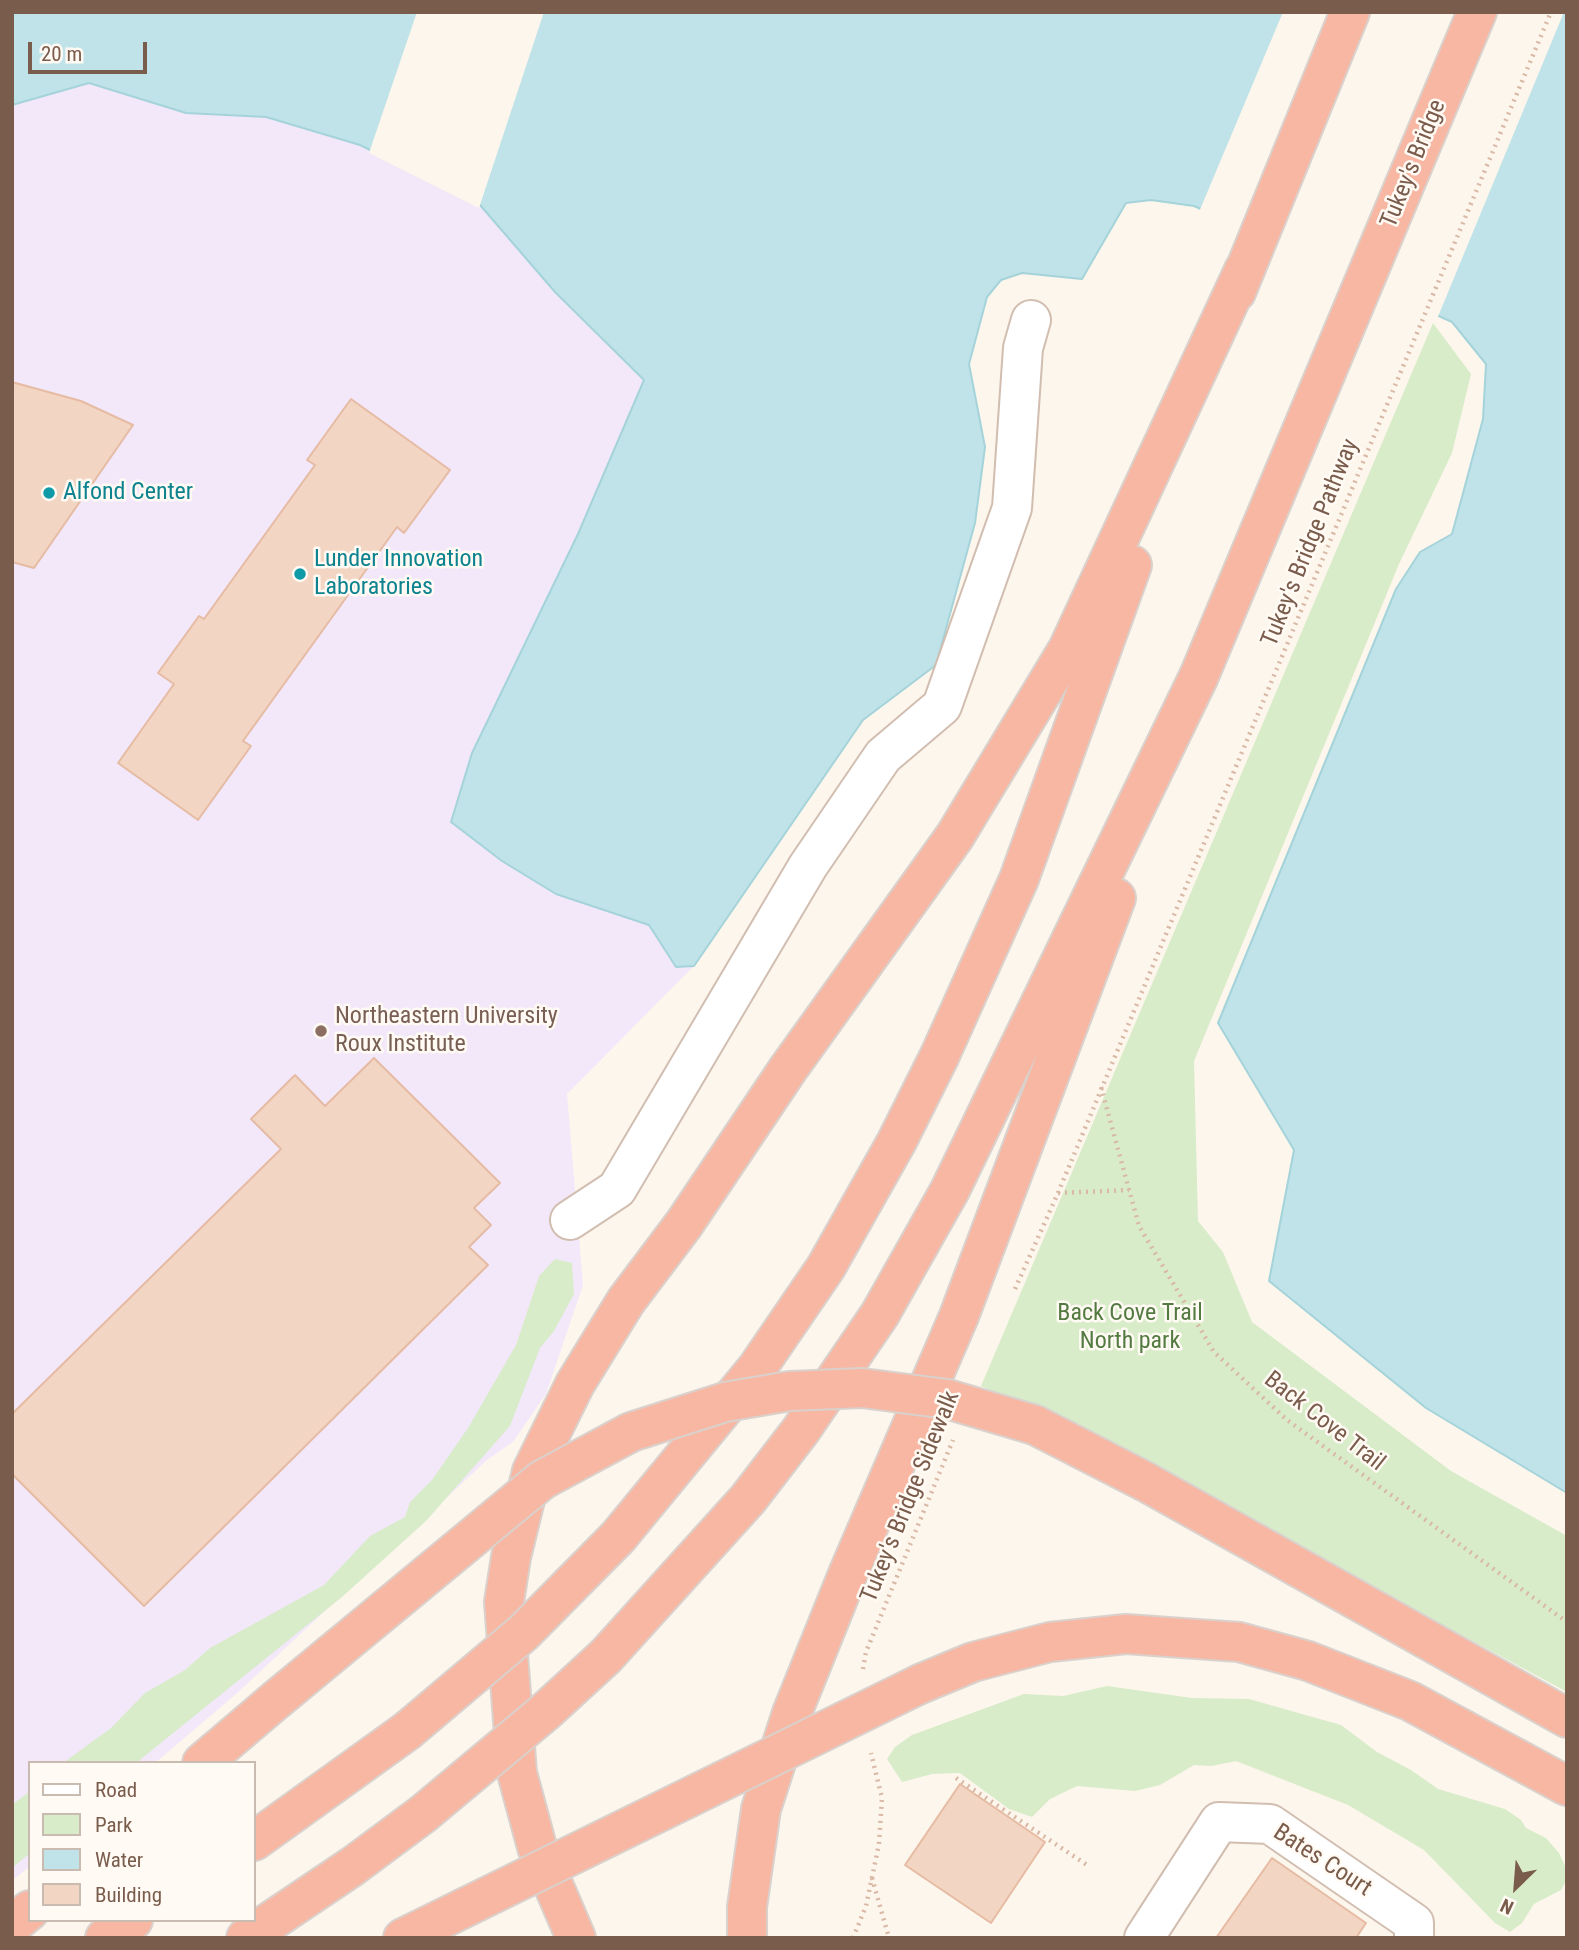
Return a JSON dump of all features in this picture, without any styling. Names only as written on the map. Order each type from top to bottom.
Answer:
[{"type":"highway","points":[[256,1840],[407,1731],[523,1633],[618,1537],[757,1368],[826,1267],[934,1067],[1019,879],[1118,601],[1244,270],[1350,12]]},
{"type":"highway","name":"Tukey's Bridge","points":[[1199,676],[1477,12]]},
{"type":"highway","points":[[576,1938],[537,1847],[517,1773],[504,1602],[510,1557],[532,1471],[575,1384],[626,1301],[684,1224],[788,1069],[955,835],[1068,649],[1244,270]]},
{"type":"highway","points":[[246,1938],[342,1874],[423,1814],[545,1712],[606,1656],[748,1499],[801,1430],[880,1314],[950,1190],[1199,676]]},
{"type":"highway","points":[[747,1938],[747,1907],[761,1809],[792,1713],[848,1574],[959,1315],[1199,676]]},
{"type":"highway","points":[[204,1761],[542,1480],[631,1432],[725,1402],[790,1391],[862,1388],[947,1399],[1035,1425],[1146,1482],[1567,1718]]},
{"type":"highway","points":[[403,1938],[919,1684],[973,1662],[1050,1643],[1126,1634],[1200,1637],[1239,1642],[1308,1661],[1410,1700],[1567,1786]]},
{"type":"highway","points":[[1483,1738],[1567,1801]]},
{"type":"highway","points":[[12,1925],[28,1912]]},
{"type":"highway","points":[[105,1938],[130,1922]]},
{"type":"lane","points":[[570,1220],[617,1189],[808,866],[883,756],[942,706],[1012,508],[1023,348],[1031,320]]},
{"type":"lane","name":"Bates Court","points":[[1144,1938],[1219,1822],[1270,1824],[1414,1923],[1414,1938]]},
{"type":"path","name":"Tukey's Bridge Pathway","points":[[1101,1086],[1551,12]]},
{"type":"path","name":"Back Cove Trail","points":[[1101,1086],[1139,1226],[1214,1352],[1287,1420],[1567,1622]]},
{"type":"path","points":[[1013,1295],[1101,1086]]},
{"type":"path","points":[[1058,1192],[1129,1190]]},
{"type":"path","name":"Tukey's Bridge Sidewalk","points":[[862,1677],[866,1653],[957,1431]]},
{"type":"path","points":[[853,1938],[872,1878],[879,1844],[882,1798],[870,1749]]},
{"type":"path","points":[[956,1778],[1090,1867]]},
{"type":"path","points":[[872,1878],[889,1938]]},
{"type":"shaded area","name":"Northeastern University Roux Institute","points":[[89,83],[186,113],[266,117],[360,145],[480,205],[555,292],[644,381],[578,534],[472,753],[451,822],[556,894],[649,925],[676,967],[694,966],[567,1094],[583,1285],[546,1394],[513,1442],[487,1460],[235,1695],[157,1761],[28,1761],[28,1868],[12,1881],[12,105]]},
{"type":"green space","name":"Back Cove Trail North park","points":[[1433,323],[1471,374],[1452,453],[1399,564],[1194,1061],[1198,1221],[1223,1252],[1252,1322],[1451,1471],[1567,1536],[1567,1692],[1085,1432],[981,1386]]},
{"type":"green space","points":[[555,1259],[572,1263],[574,1294],[554,1331],[540,1348],[510,1426],[426,1521],[342,1597],[138,1761],[66,1761],[111,1728],[145,1693],[185,1670],[210,1648],[324,1585],[370,1536],[405,1517],[410,1502],[432,1480],[468,1428],[516,1345],[539,1276]]},
{"type":"green space","points":[[1107,1686],[1192,1698],[1249,1699],[1341,1725],[1377,1752],[1411,1770],[1438,1789],[1505,1809],[1521,1820],[1526,1828],[1546,1838],[1559,1853],[1567,1870],[1567,1879],[1561,1890],[1534,1904],[1522,1923],[1510,1932],[1495,1923],[1424,1850],[1348,1805],[1236,1761],[1212,1766],[1194,1765],[1160,1785],[1135,1791],[1077,1786],[1050,1799],[1032,1817],[1009,1809],[960,1773],[932,1774],[902,1782],[887,1759],[895,1747],[912,1735],[1024,1694],[1063,1696]]},
{"type":"green space","points":[[28,1793],[28,1855],[12,1868],[12,1805]]},
{"type":"water","points":[[12,12],[1567,12],[1567,1493],[1426,1408],[1269,1281],[1294,1150],[1218,1023],[1396,589],[1420,552],[1452,534],[1483,419],[1486,364],[1452,322],[1194,206],[1151,200],[1126,203],[1082,279],[1022,273],[1001,280],[987,297],[969,364],[985,447],[975,523],[936,665],[863,720],[694,966],[676,967],[649,925],[556,894],[502,861],[451,822],[472,753],[578,534],[644,380],[555,292],[480,205],[360,145],[266,117],[186,113],[89,83],[12,105]]},
{"type":"pier","points":[[417,12],[544,12],[479,208],[369,153]]},
{"type":"pier","points":[[1283,12],[1564,12],[1437,319],[1199,212]]},
{"type":"building","name":"Alfond Center","points":[[12,382],[81,401],[133,425],[34,568],[12,562]]},
{"type":"building","name":"Lunder Innovation Laboratories","points":[[351,399],[450,470],[404,533],[397,527],[243,741],[251,746],[198,820],[118,763],[174,684],[158,673],[199,616],[204,619],[315,465],[307,460]]},
{"type":"building","points":[[374,1058],[500,1183],[474,1208],[491,1225],[469,1247],[488,1265],[144,1606],[12,1474],[12,1414],[281,1149],[251,1119],[295,1075],[325,1106]]},
{"type":"building","points":[[960,1784],[1045,1842],[991,1923],[905,1865]]},
{"type":"building","points":[[1272,1858],[1366,1923],[1356,1938],[1216,1938]]},
{"type":"place","name":"Alfond Center","points":[[49,493]]},
{"type":"place","name":"Lunder Innovation Laboratories","points":[[300,574]]},
{"type":"place","name":"Northeastern University Roux Institute","points":[[321,1031]]}]
